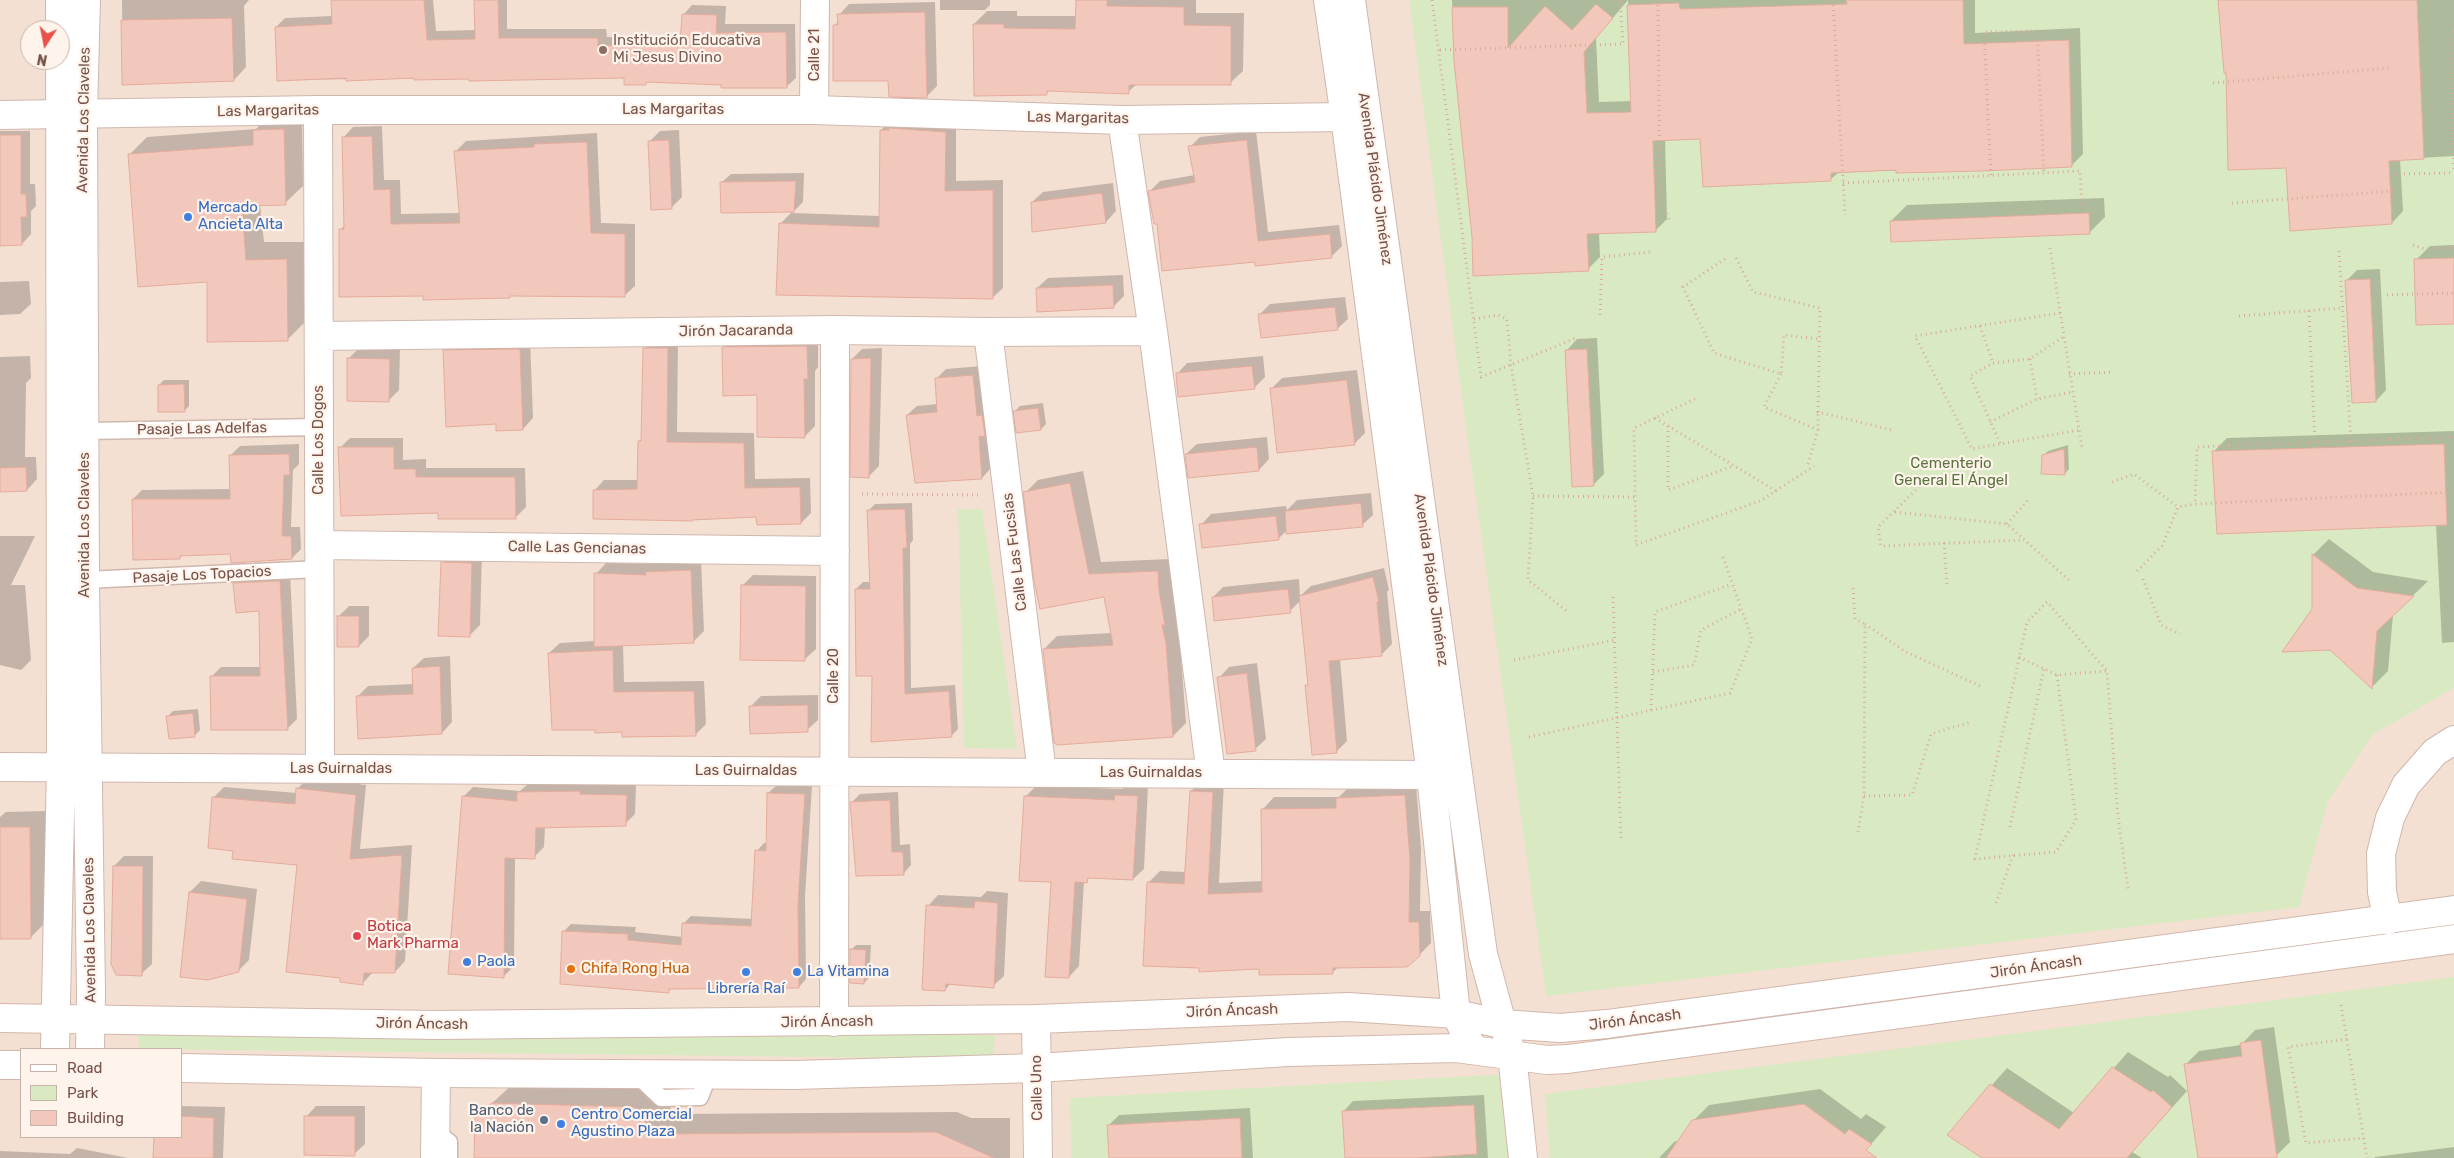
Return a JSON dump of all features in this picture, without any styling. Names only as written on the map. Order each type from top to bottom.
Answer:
[{"type":"street","name":"Avenida Los Claveles","points":[[60,0],[71,114],[85,431],[90,1048]]},
{"type":"street","name":"Avenida Los Claveles","points":[[55,1048],[71,114],[86,0]]},
{"type":"street","name":"Calle 21","points":[[814,110],[815,0]]},
{"type":"street","name":"Avenida Plácido Jiménez","points":[[1328,0],[1431,775],[1456,1014],[1473,1050]]},
{"type":"street","name":"Avenida Plácido Jiménez","points":[[1351,0],[1483,954],[1512,1055],[1523,1158]]},
{"type":"street","name":"Las Margaritas","points":[[0,115],[318,110],[814,110],[1122,120],[1345,117]]},
{"type":"street","name":"Calle Los Dogos","points":[[318,110],[320,769]]},
{"type":"street","points":[[1122,120],[1153,330],[1211,774]]},
{"type":"street","name":"Jirón Jacaranda","points":[[319,336],[835,330],[988,332],[1153,330]]},
{"type":"street","name":"Calle 20","points":[[834,1022],[835,330]]},
{"type":"street","name":"Calle Las Fucsias","points":[[988,332],[1042,773]]},
{"type":"street","name":"Calle Las Gencianas","points":[[319,557],[834,552]]},
{"type":"street","points":[[2388,920],[2382,892],[2381,854],[2390,818],[2406,785],[2435,752],[2454,740]]},
{"type":"street","name":"Las Guirnaldas","points":[[0,767],[1431,775]]},
{"type":"street","name":"Jirón Áncash","points":[[0,1018],[436,1026],[1036,1019],[1348,1007],[1456,1014],[1502,1024],[1560,1028],[1607,1024],[2454,910]]},
{"type":"street","name":"Jirón Áncash","points":[[182,1068],[436,1073],[794,1075],[1037,1068],[1288,1052],[1431,1048],[1473,1050],[1548,1060],[1568,1059],[2454,939]]},
{"type":"street","name":"Calle Uno","points":[[1036,1019],[1038,1158]]},
{"type":"street","points":[[0,1065],[20,1065]]},
{"type":"street","points":[[435,1158],[436,1073]]},
{"type":"lane","name":"Pasaje Las Adelfas","points":[[85,431],[319,427]]},
{"type":"lane","name":"Pasaje Los Topacios","points":[[86,580],[319,557]]},
{"type":"lane","points":[[435,1131],[449,1142],[449,1158]]},
{"type":"path","points":[[1432,0],[1481,377],[1574,339],[1597,344]]},
{"type":"path","points":[[1440,50],[1623,44],[1620,0]]},
{"type":"path","points":[[1658,0],[1660,197],[1670,222]]},
{"type":"path","points":[[1833,0],[1845,215]]},
{"type":"path","points":[[2394,174],[2454,172],[2451,31],[2454,30]]},
{"type":"path","points":[[1991,175],[1984,32],[2037,31],[2044,172]]},
{"type":"path","points":[[2213,83],[2390,68]]},
{"type":"path","points":[[1843,183],[2080,170],[2082,206]]},
{"type":"path","points":[[2232,203],[2394,191]]},
{"type":"path","points":[[2413,245],[2425,249],[2454,248]]},
{"type":"path","points":[[2050,248],[2082,448]]},
{"type":"path","points":[[2339,251],[2351,442]]},
{"type":"path","points":[[1600,315],[1602,257],[1650,252]]},
{"type":"path","points":[[1736,258],[1753,292],[1820,308],[1818,430],[1808,464]]},
{"type":"path","points":[[1725,259],[1683,287],[1714,353],[1781,374]]},
{"type":"path","points":[[2387,295],[2454,293]]},
{"type":"path","points":[[2238,316],[2343,308]]},
{"type":"path","points":[[2309,311],[2315,443]]},
{"type":"path","points":[[2060,313],[1915,336],[1972,448],[2079,430]]},
{"type":"path","points":[[1474,319],[1498,315],[1507,319],[1511,365],[1533,496],[1528,580],[1568,612]]},
{"type":"path","points":[[1980,325],[1993,363]]},
{"type":"path","points":[[1818,430],[1764,406],[1781,374],[1784,336],[1819,338]]},
{"type":"path","points":[[2000,443],[1970,376],[1993,363],[2030,359],[2063,337]]},
{"type":"path","points":[[2030,359],[2037,400]]},
{"type":"path","points":[[2069,374],[2114,372]]},
{"type":"path","points":[[1990,422],[2037,400],[2072,392]]},
{"type":"path","points":[[1695,400],[1634,428],[1636,544],[1760,501],[1814,466]]},
{"type":"path","points":[[1818,412],[1892,430]]},
{"type":"path","points":[[1655,418],[1776,491]]},
{"type":"path","points":[[1668,426],[1668,490],[1734,466]]},
{"type":"path","points":[[2195,504],[2197,447],[2454,437]]},
{"type":"path","points":[[2112,482],[2134,474],[2178,507],[2195,504],[2454,492]]},
{"type":"path","points":[[1923,483],[1878,527],[1881,546],[2024,540]]},
{"type":"path","points":[[834,494],[1008,495]]},
{"type":"path","points":[[1533,496],[1636,498]]},
{"type":"path","points":[[2007,524],[2029,499]]},
{"type":"path","points":[[2138,571],[2162,546],[2178,507]]},
{"type":"path","points":[[1895,512],[2007,524],[2071,582]]},
{"type":"path","points":[[1944,543],[1947,585]]},
{"type":"path","points":[[1528,737],[1730,693],[1752,639],[1723,557]]},
{"type":"path","points":[[2144,579],[2161,625],[2180,634]]},
{"type":"path","points":[[1651,710],[1655,612],[1732,584]]},
{"type":"path","points":[[1853,588],[1855,619],[1906,652],[1980,686]]},
{"type":"path","points":[[1613,596],[1616,640],[1615,718],[1621,842]]},
{"type":"path","points":[[2057,675],[2076,820],[2056,852],[1975,859],[2027,622],[2047,602],[2107,671],[2118,816],[2128,889]]},
{"type":"path","points":[[1653,672],[1694,665],[1701,630],[1741,609]]},
{"type":"path","points":[[1858,832],[1864,796],[1865,624]]},
{"type":"path","points":[[1514,660],[1616,640]]},
{"type":"path","points":[[2019,657],[2057,675],[2107,671]]},
{"type":"path","points":[[2010,826],[2044,668]]},
{"type":"path","points":[[1864,796],[1912,794],[1931,734],[1971,722]]},
{"type":"path","points":[[1996,903],[2013,855]]},
{"type":"path","points":[[2341,1005],[2367,1158]]},
{"type":"path","points":[[2347,1039],[2288,1046],[2306,1142],[2364,1138]]},
{"type":"shaded area","points":[[0,0],[2454,0],[2454,1158],[0,1158]]},
{"type":"green space","name":"Cementerio General El Ángel","points":[[1409,0],[2454,0],[2454,688],[2373,734],[2328,801],[2299,907],[1546,996],[1464,414]]},
{"type":"green space","points":[[958,509],[982,509],[1017,749],[964,748]]},
{"type":"green space","points":[[2454,977],[2454,1158],[1550,1158],[1545,1094]]},
{"type":"green space","points":[[136,1028],[995,1035],[993,1059],[140,1048]]},
{"type":"green space","points":[[1508,1074],[1514,1158],[1071,1158],[1070,1098]]},
{"type":"building","points":[[331,0],[424,0],[427,40],[475,39],[474,0],[498,0],[499,38],[598,38],[598,46],[680,44],[682,14],[717,15],[716,33],[786,32],[787,88],[721,88],[721,85],[646,82],[646,85],[624,85],[624,78],[469,81],[469,79],[414,80],[414,78],[346,81],[346,78],[277,81],[275,27],[332,24]]},
{"type":"building","points":[[1076,0],[1107,0],[1107,6],[1184,7],[1184,25],[1231,26],[1231,85],[1129,85],[1129,94],[1047,91],[1047,95],[974,96],[973,24],[1004,24],[1004,28],[1075,29]]},
{"type":"building","points":[[1846,0],[1963,0],[1964,44],[2069,40],[2072,167],[1982,171],[1896,173],[1896,170],[1831,173],[1831,181],[1703,187],[1700,139],[1653,141],[1656,232],[1587,234],[1589,271],[1473,276],[1472,237],[1454,61],[1452,7],[1508,7],[1508,48],[1545,6],[1572,30],[1596,4],[1613,18],[1584,52],[1587,113],[1631,112],[1627,5],[1679,3],[1680,9],[1847,4]]},
{"type":"building","points":[[2218,0],[2417,0],[2424,159],[2389,161],[2392,224],[2290,231],[2286,168],[2228,170],[2226,73],[2224,73]]},
{"type":"building","points":[[925,12],[927,98],[889,97],[888,81],[833,81],[833,25],[838,25],[837,14]]},
{"type":"building","points":[[232,18],[234,81],[122,85],[121,20]]},
{"type":"building","points":[[889,128],[946,132],[945,191],[993,190],[993,299],[776,295],[779,223],[879,227],[880,130],[889,130]]},
{"type":"building","name":"Mercado Ancieta Alta","points":[[284,129],[286,205],[242,206],[246,260],[287,259],[288,341],[207,342],[207,282],[138,287],[128,154],[253,145],[253,130]]},
{"type":"building","points":[[0,135],[21,135],[21,194],[26,194],[27,217],[21,217],[22,245],[0,246]]},
{"type":"building","points":[[372,136],[374,190],[390,189],[391,224],[460,223],[454,151],[534,147],[534,144],[587,142],[591,233],[625,234],[625,297],[510,296],[510,298],[423,300],[423,296],[339,297],[339,229],[344,229],[342,137]]},
{"type":"building","points":[[669,140],[672,209],[651,210],[648,141]]},
{"type":"building","points":[[1247,140],[1258,241],[1330,234],[1332,258],[1255,266],[1255,262],[1162,271],[1157,224],[1154,224],[1148,191],[1195,182],[1188,146]]},
{"type":"building","points":[[796,181],[794,212],[721,213],[720,182]]},
{"type":"building","points":[[1102,193],[1106,223],[1032,232],[1031,202]]},
{"type":"building","points":[[2089,213],[2090,234],[1891,242],[1890,221]]},
{"type":"building","points":[[2454,258],[2454,324],[2416,325],[2414,259]]},
{"type":"building","points":[[2370,279],[2376,402],[2352,403],[2345,280]]},
{"type":"building","points":[[1113,285],[1114,308],[1037,312],[1036,288]]},
{"type":"building","points":[[1335,307],[1338,330],[1261,338],[1258,314]]},
{"type":"building","points":[[807,346],[808,379],[804,379],[805,438],[757,437],[757,395],[723,396],[722,347]]},
{"type":"building","points":[[643,348],[668,348],[667,442],[744,443],[745,488],[800,487],[801,524],[757,525],[756,517],[692,521],[593,519],[593,490],[637,489],[638,441],[641,441]]},
{"type":"building","points":[[520,349],[523,430],[496,431],[496,424],[446,427],[443,350]]},
{"type":"building","points":[[1587,349],[1594,486],[1572,487],[1565,350]]},
{"type":"building","points":[[347,358],[390,359],[389,402],[347,401]]},
{"type":"building","points":[[871,358],[869,478],[850,477],[851,359]]},
{"type":"building","points":[[1252,366],[1255,389],[1178,397],[1176,373]]},
{"type":"building","points":[[973,375],[977,416],[982,415],[985,436],[979,437],[982,479],[915,483],[906,415],[937,412],[935,378]]},
{"type":"building","points":[[1347,380],[1355,445],[1277,453],[1270,388]]},
{"type":"building","points":[[184,384],[185,412],[158,412],[158,385]]},
{"type":"building","points":[[1038,408],[1041,430],[1016,433],[1013,411]]},
{"type":"building","points":[[2444,444],[2447,525],[2217,534],[2212,451]]},
{"type":"building","points":[[338,447],[394,447],[394,469],[416,469],[416,477],[515,477],[516,519],[438,519],[438,513],[341,516]]},
{"type":"building","points":[[1257,447],[1259,471],[1188,478],[1185,454]]},
{"type":"building","points":[[2064,449],[2065,475],[2041,474],[2042,455]]},
{"type":"building","points":[[289,454],[290,475],[284,475],[282,536],[291,536],[292,559],[231,563],[230,554],[180,556],[180,559],[133,560],[132,499],[230,499],[229,455]]},
{"type":"building","points":[[26,467],[27,491],[0,492],[0,468]]},
{"type":"building","points":[[1070,483],[1089,574],[1158,571],[1159,591],[1165,625],[1162,625],[1166,643],[1173,737],[1057,745],[1054,743],[1043,649],[1113,645],[1104,597],[1040,609],[1034,581],[1023,492]]},
{"type":"building","points":[[1361,503],[1363,527],[1286,534],[1285,511]]},
{"type":"building","points":[[905,509],[907,548],[903,548],[905,694],[949,691],[952,737],[871,742],[872,676],[856,676],[855,589],[870,589],[867,510]]},
{"type":"building","points":[[1276,516],[1279,540],[1202,548],[1199,524]]},
{"type":"building","points":[[2312,554],[2357,588],[2414,596],[2377,631],[2372,689],[2330,650],[2282,652],[2312,609]]},
{"type":"building","points":[[441,562],[472,563],[470,637],[438,636]]},
{"type":"building","points":[[691,570],[694,643],[594,647],[594,573],[646,575],[645,572]]},
{"type":"building","points":[[1373,577],[1379,602],[1377,602],[1382,656],[1329,661],[1337,753],[1312,755],[1305,685],[1308,685],[1299,596]]},
{"type":"building","points":[[280,581],[288,730],[211,730],[210,676],[260,676],[259,611],[236,613],[233,583]]},
{"type":"building","points":[[741,585],[806,586],[805,661],[740,660]]},
{"type":"building","points":[[1288,589],[1291,613],[1214,621],[1212,597]]},
{"type":"building","points":[[337,616],[359,616],[359,647],[337,647]]},
{"type":"building","points":[[613,650],[614,692],[694,691],[696,736],[622,737],[622,732],[595,733],[595,730],[552,730],[548,653]]},
{"type":"building","points":[[440,666],[442,734],[358,739],[356,696],[413,694],[412,668]]},
{"type":"building","points":[[1247,673],[1256,751],[1227,754],[1217,677]]},
{"type":"building","points":[[808,705],[808,732],[750,734],[749,706]]},
{"type":"building","points":[[193,713],[195,737],[169,739],[166,716]]},
{"type":"building","points":[[296,788],[356,795],[350,859],[402,855],[395,973],[364,973],[363,985],[340,982],[340,978],[286,972],[297,865],[232,859],[233,851],[208,848],[212,797],[295,804]]},
{"type":"building","points":[[580,791],[580,794],[627,795],[626,826],[536,828],[535,859],[505,858],[504,978],[448,974],[462,796],[517,801],[517,792]]},
{"type":"building","points":[[1190,791],[1213,792],[1208,894],[1262,892],[1261,809],[1336,808],[1336,798],[1405,795],[1410,860],[1409,922],[1419,922],[1420,956],[1407,967],[1333,968],[1333,974],[1259,975],[1259,969],[1199,972],[1199,968],[1143,966],[1147,882],[1184,884]]},
{"type":"building","points":[[767,793],[805,794],[798,904],[799,988],[669,989],[669,993],[560,984],[562,931],[628,934],[628,940],[681,945],[682,923],[751,926],[755,850],[766,851]]},
{"type":"building","points":[[1115,795],[1138,796],[1133,880],[1088,878],[1087,883],[1075,882],[1069,978],[1045,977],[1051,882],[1019,881],[1024,796],[1114,800]]},
{"type":"building","points":[[890,800],[892,852],[903,852],[904,875],[856,876],[850,802]]},
{"type":"building","points":[[0,827],[30,827],[31,939],[0,939]]},
{"type":"building","points":[[113,866],[143,866],[142,976],[116,975],[111,964]]},
{"type":"building","points":[[189,892],[247,899],[239,972],[208,980],[180,977]]},
{"type":"building","points":[[975,901],[998,903],[994,988],[946,984],[945,991],[922,990],[926,905],[974,908]]},
{"type":"building","points":[[850,949],[866,950],[864,984],[850,983]]},
{"type":"building","points":[[2261,1040],[2277,1158],[2198,1158],[2184,1064],[2242,1056],[2240,1043]]},
{"type":"building","points":[[2112,1067],[2151,1092],[2153,1090],[2172,1107],[2127,1158],[1982,1158],[1947,1135],[1990,1084],[2059,1129]]},
{"type":"building","name":"Centro Comercial Agustino Plaza","points":[[492,1103],[634,1107],[654,1134],[936,1132],[994,1158],[474,1158],[475,1116]]},
{"type":"building","points":[[1804,1104],[1845,1134],[1849,1129],[1872,1144],[1866,1150],[1877,1158],[1666,1158],[1692,1120]]},
{"type":"building","points":[[1474,1105],[1477,1154],[1417,1158],[1345,1158],[1342,1111]]},
{"type":"building","points":[[182,1116],[214,1118],[213,1158],[153,1158],[154,1138],[182,1138]]},
{"type":"building","points":[[304,1116],[355,1116],[355,1156],[304,1155]]},
{"type":"building","points":[[1240,1118],[1242,1158],[1109,1158],[1107,1125]]},
{"type":"place","name":"Institución Educativa Mi Jesus Divino","points":[[603,50]]},
{"type":"place","name":"Mercado Ancieta Alta","points":[[188,217]]},
{"type":"place","name":"Botica Mark Pharma","points":[[357,936]]},
{"type":"place","name":"Paola","points":[[467,962]]},
{"type":"place","name":"Chifa Rong Hua","points":[[571,969]]},
{"type":"place","name":"Librería Raí","points":[[746,972]]},
{"type":"place","name":"La Vitamina","points":[[797,972]]},
{"type":"place","name":"Banco de la Nación","points":[[544,1120]]},
{"type":"place","name":"Centro Comercial Agustino Plaza","points":[[561,1124]]}]
